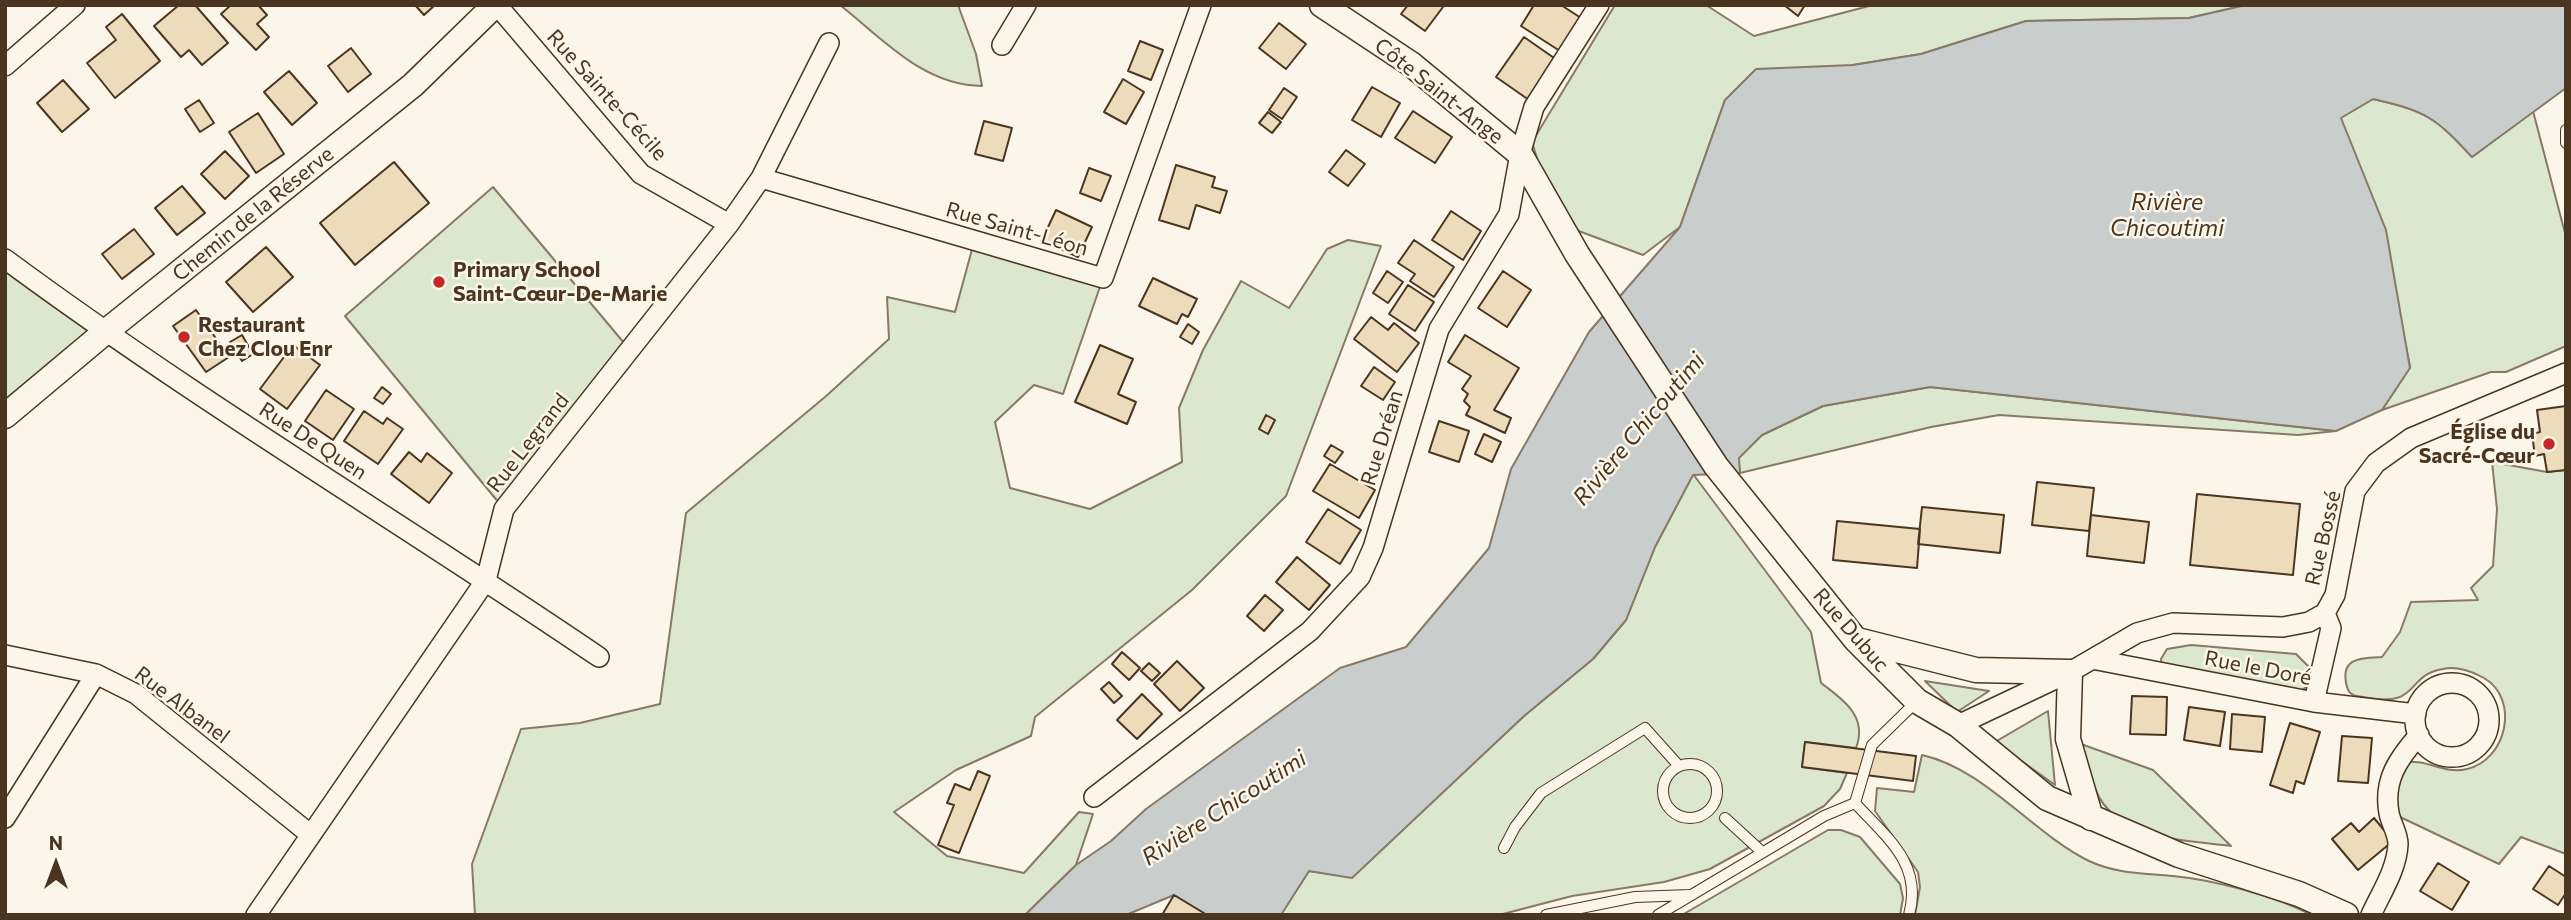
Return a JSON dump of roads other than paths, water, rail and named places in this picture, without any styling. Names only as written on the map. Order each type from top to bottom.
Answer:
[{"type":"street","points":[[5,66],[75,5]]},
{"type":"street","name":"Rue Sainte-Cécile","points":[[496,5],[641,174],[729,224]]},
{"type":"street","name":"Chemin de la Réserve","points":[[5,416],[104,332],[413,85],[496,5]]},
{"type":"street","points":[[1002,46],[1026,5]]},
{"type":"street","name":"Rue Saint-Léon","points":[[761,178],[1103,278],[1200,5]]},
{"type":"street","name":"Côte Saint-Ange","points":[[1322,5],[1411,64],[1520,154]]},
{"type":"street","name":"Rue Dréan","points":[[1094,797],[1310,631],[1360,577],[1373,548],[1439,329],[1509,214],[1520,154],[1534,107],[1599,5]]},
{"type":"street","name":"Rue Legrand","points":[[256,915],[486,580],[505,509],[729,224],[761,178],[829,43]]},
{"type":"street","name":"Rue Dubuc","points":[[1520,154],[1577,254],[1716,466],[1856,640],[1917,701],[1958,725],[2047,798],[2179,855],[2299,894],[2346,915]]},
{"type":"street","name":"Rue De Quen","points":[[5,259],[104,332],[486,580],[599,657]]},
{"type":"street","name":"Rue Bossé","points":[[1958,725],[2070,672],[2137,632],[2173,623],[2283,627],[2309,622],[2325,613],[2335,595],[2355,491],[2376,463],[2411,438],[2566,373]]},
{"type":"street","points":[[2314,702],[2331,628],[2325,613]]},
{"type":"street","points":[[1856,640],[1976,670],[2070,672],[2068,739],[2091,818]]},
{"type":"street","name":"Rue Albanel","points":[[5,655],[96,674],[136,694],[311,835]]},
{"type":"street","name":"Rue le Doré","points":[[2092,659],[2314,702],[2416,714]]},
{"type":"street","points":[[5,818],[96,674]]},
{"type":"street","points":[[2459,683],[2480,695],[2489,717],[2484,739],[2467,754],[2445,756],[2434,752],[2419,735],[2416,714],[2419,703],[2436,686],[2459,683]]},
{"type":"street","points":[[2371,915],[2397,859],[2398,840],[2389,814],[2389,783],[2396,761],[2419,735]]},
{"type":"lane","points":[[2566,130],[2566,143]]},
{"type":"lane","points":[[1855,803],[1872,745],[1917,701]]},
{"type":"lane","points":[[1504,848],[1514,827],[1541,793],[1645,728],[1679,766]]},
{"type":"lane","points":[[1690,763],[1702,766],[1712,773],[1718,795],[1713,806],[1704,814],[1693,818],[1670,811],[1664,783],[1679,766],[1690,763]]},
{"type":"lane","points":[[1658,915],[1824,816],[1855,803]]},
{"type":"lane","points":[[1855,803],[1910,869],[1914,896],[1909,915]]},
{"type":"lane","points":[[1726,818],[1762,852]]},
{"type":"lane","points":[[1546,915],[1635,897],[1691,895]]},
{"type":"water","name":"Rivière Chicoutimi","points":[[2246,5],[2566,5],[2566,88],[2472,157],[2438,124],[2406,108],[2373,99],[2341,118],[2386,230],[2410,368],[2382,410],[2336,431],[1930,387],[1823,406],[1762,435],[1739,458],[1740,473],[1693,475],[1655,547],[1626,620],[1593,659],[1524,716],[1352,878],[1309,871],[1281,915],[1207,915],[1174,895],[1126,915],[1025,915],[1076,865],[1111,841],[1146,809],[1340,668],[1406,647],[1489,548],[1511,469],[1589,332],[1680,227],[1725,100],[1756,69],[1853,65],[1921,54],[2026,21],[2189,18]]},
{"type":"place","name":"Primary School Saint-Cœur-De-Marie","points":[[439,282]]},
{"type":"place","name":"Restaurant Chez Clou Enr","points":[[184,337]]},
{"type":"place","name":"Église du Sacré-Cœur","points":[[2549,444]]}]
